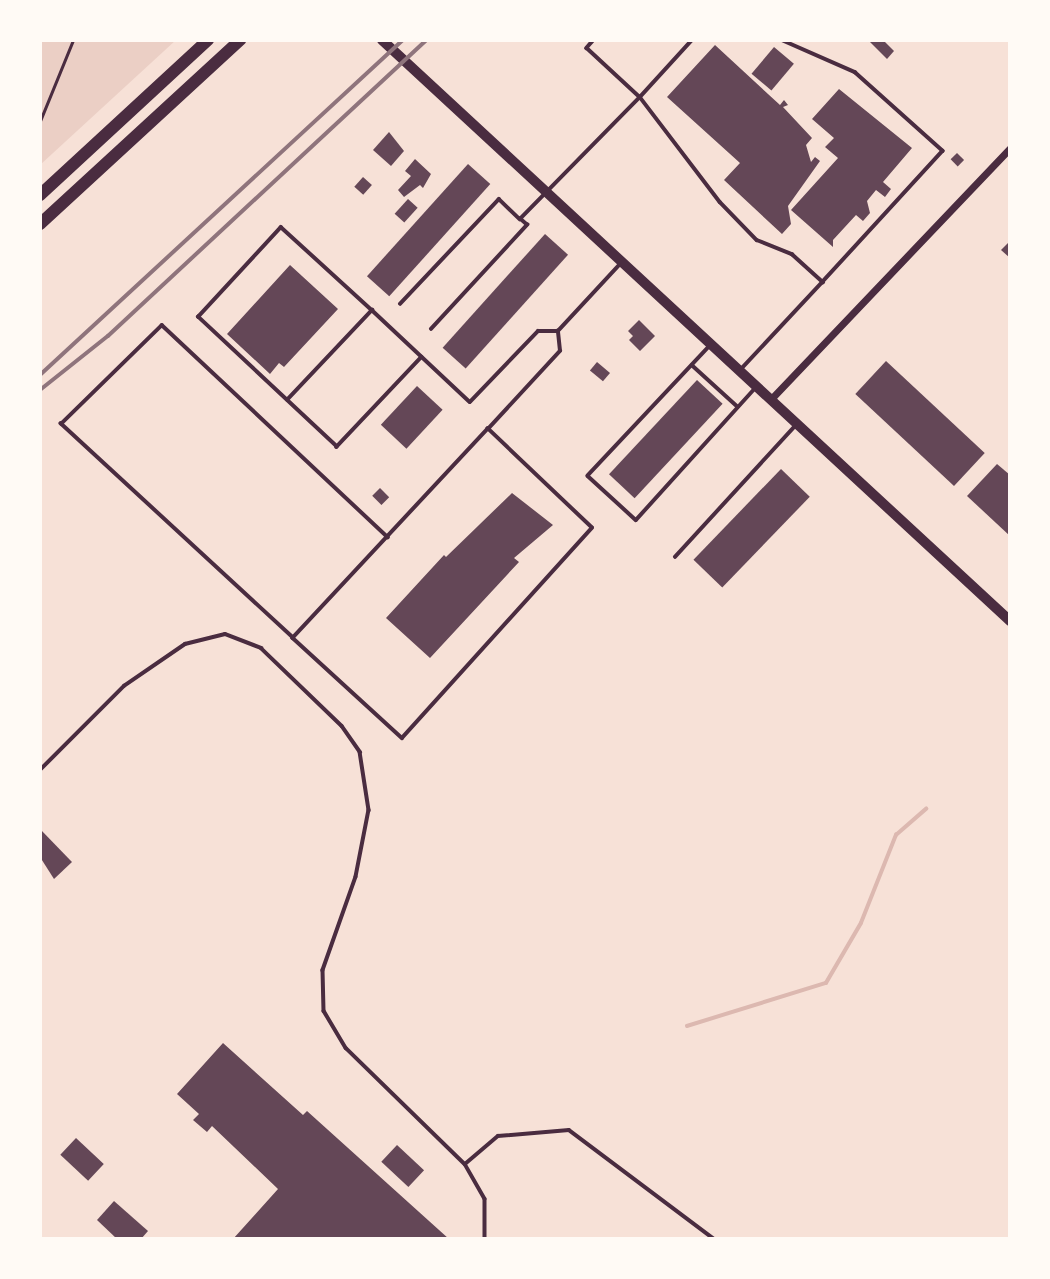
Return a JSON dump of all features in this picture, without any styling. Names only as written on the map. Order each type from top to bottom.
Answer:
[{"type":"highway","points":[[40,195],[208,40]]},
{"type":"highway","points":[[40,224],[240,40]]},
{"type":"street","points":[[382,40],[1010,621]]},
{"type":"street","points":[[771,398],[1010,148]]},
{"type":"lane","points":[[594,40],[587,48],[640,97],[720,202],[757,240],[792,254],[823,282]]},
{"type":"lane","points":[[520,219],[545,192],[592,151],[692,40]]},
{"type":"lane","points":[[741,371],[943,151],[855,72],[782,40]]},
{"type":"lane","points":[[400,304],[499,199],[527,225],[431,329]]},
{"type":"lane","points":[[422,357],[337,447],[198,317],[281,227],[372,310],[470,402],[538,331],[558,331],[621,263]]},
{"type":"lane","points":[[287,400],[372,310]]},
{"type":"lane","points":[[388,537],[162,325],[61,424],[402,738],[592,528],[488,429]]},
{"type":"lane","points":[[293,638],[560,351],[558,331]]},
{"type":"lane","points":[[712,345],[588,476],[636,520],[757,386]]},
{"type":"lane","points":[[692,365],[738,407]]},
{"type":"lane","points":[[675,557],[798,424]]},
{"type":"lane","points":[[40,770],[124,687],[185,645],[225,634],[261,649],[342,726],[360,752],[369,810],[356,877],[323,971],[324,1011],[346,1048],[465,1164],[485,1199],[485,1239]]},
{"type":"lane","points":[[465,1164],[498,1136],[569,1130],[714,1239]]},
{"type":"path","points":[[40,121],[73,40]]},
{"type":"shaded area","points":[[40,40],[176,40],[40,165]]},
{"type":"building","points":[[868,40],[883,40],[894,51],[887,59]]},
{"type":"building","points":[[715,45],[780,105],[784,100],[788,105],[783,107],[812,138],[806,145],[811,162],[815,157],[820,161],[788,206],[791,224],[782,234],[724,180],[740,163],[667,97]]},
{"type":"building","points":[[774,47],[794,64],[771,91],[752,74]]},
{"type":"building","points":[[839,89],[912,148],[883,182],[891,189],[885,197],[876,190],[867,201],[870,213],[863,221],[856,215],[833,240],[833,247],[791,210],[838,158],[825,147],[834,138],[812,119]]},
{"type":"building","points":[[389,132],[404,151],[391,166],[373,150]]},
{"type":"building","points":[[957,153],[964,160],[958,166],[951,159]]},
{"type":"building","points":[[415,159],[431,174],[423,188],[420,185],[404,197],[398,190],[411,176],[405,171]]},
{"type":"building","points":[[468,164],[490,184],[389,296],[367,276]]},
{"type":"building","points":[[363,177],[372,185],[363,195],[354,187]]},
{"type":"building","points":[[408,199],[418,208],[404,223],[395,214]]},
{"type":"building","points":[[545,234],[568,255],[466,368],[443,348]]},
{"type":"building","points":[[1010,241],[1010,258],[1001,250]]},
{"type":"building","points":[[290,265],[338,309],[284,367],[279,363],[270,374],[227,334]]},
{"type":"building","points":[[639,320],[655,336],[640,351],[629,340],[633,336],[628,331]]},
{"type":"building","points":[[886,361],[985,453],[954,486],[855,394]]},
{"type":"building","points":[[597,362],[610,373],[603,381],[590,370]]},
{"type":"building","points":[[697,380],[723,404],[635,498],[609,474]]},
{"type":"building","points":[[417,386],[443,410],[406,449],[381,425]]},
{"type":"building","points":[[997,464],[1010,475],[1010,536],[967,496]]},
{"type":"building","points":[[781,469],[810,497],[722,587],[693,560]]},
{"type":"building","points":[[380,488],[389,497],[381,505],[372,496]]},
{"type":"building","points":[[512,493],[553,525],[514,558],[519,562],[430,658],[386,618],[444,555],[446,557]]},
{"type":"building","points":[[40,829],[72,862],[54,879],[40,857]]},
{"type":"building","points":[[223,1043],[303,1115],[307,1111],[449,1239],[233,1239],[278,1189],[212,1126],[207,1132],[193,1120],[199,1114],[177,1094]]},
{"type":"building","points":[[76,1138],[104,1164],[88,1181],[60,1155]]},
{"type":"building","points":[[397,1145],[424,1170],[408,1187],[381,1162]]},
{"type":"building","points":[[114,1201],[148,1231],[141,1239],[117,1239],[97,1220]]},
{"type":"waterway","points":[[687,1026],[826,983],[861,923],[896,835],[926,809]]},
{"type":"railway","points":[[40,375],[403,40]]},
{"type":"railway","points":[[40,390],[108,336],[427,40]]}]
